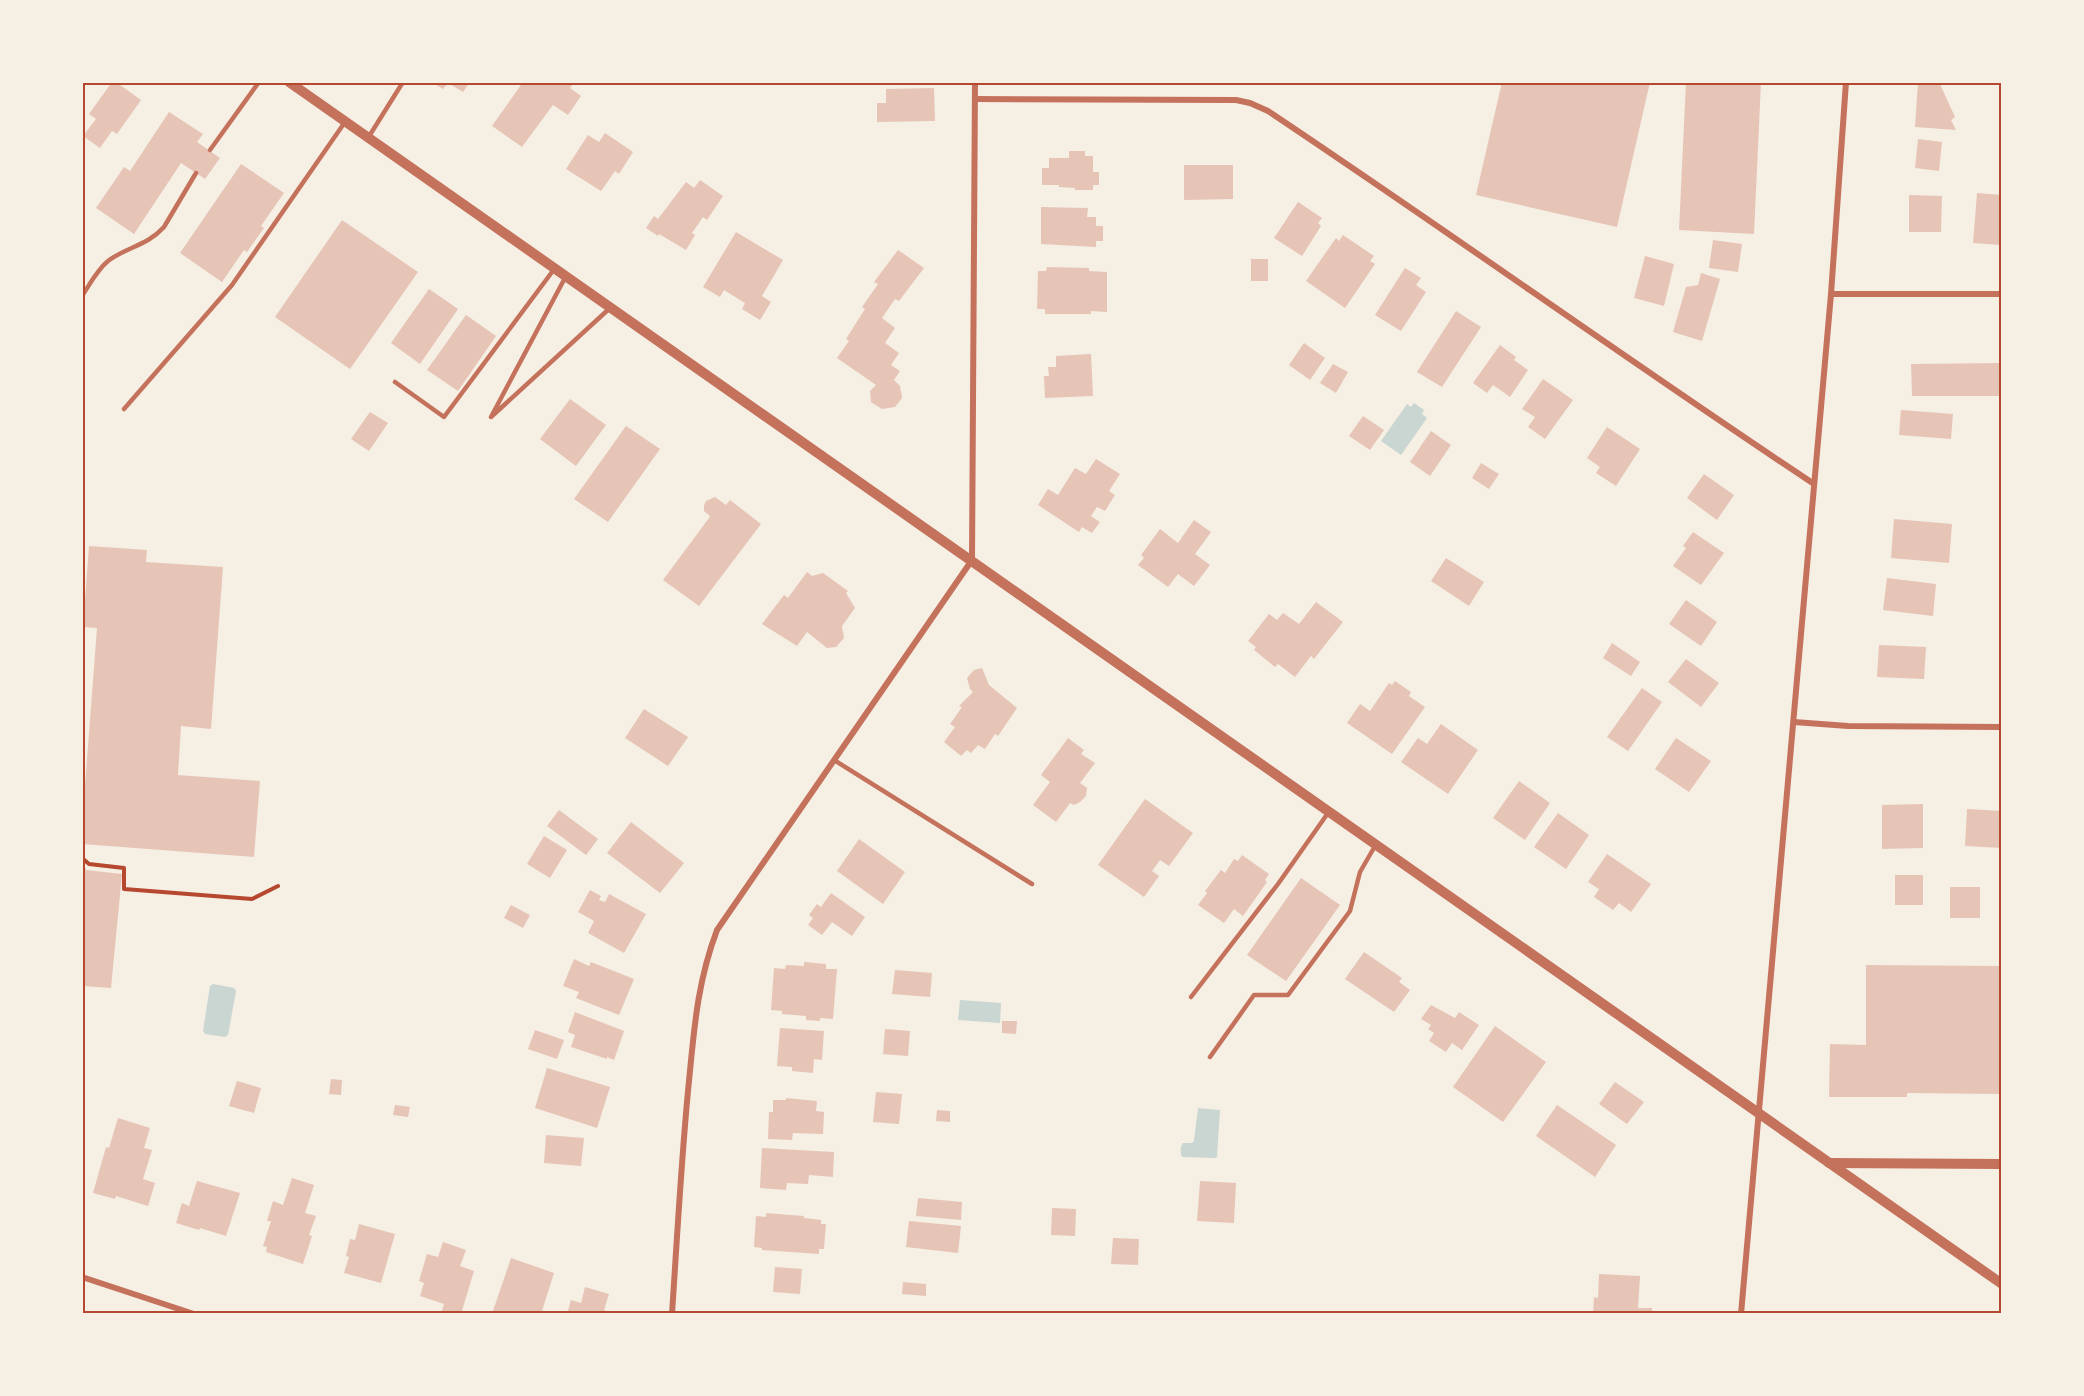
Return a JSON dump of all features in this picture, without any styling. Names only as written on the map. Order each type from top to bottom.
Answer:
[{"type":"street","points":[[289,82],[2001,1284]]},
{"type":"street","points":[[672,1314],[682,1150],[697,999],[706,959],[717,930],[972,560],[975,82]]},
{"type":"street","points":[[1741,1314],[1831,294],[1846,82]]},
{"type":"street","points":[[975,99],[1236,100],[1268,111],[1814,484]]},
{"type":"street","points":[[1831,294],[2001,294]]},
{"type":"street","points":[[1794,722],[1848,726],[2001,727]]},
{"type":"street","points":[[1828,1163],[2001,1164]]},
{"type":"street","points":[[82,1277],[194,1314]]},
{"type":"lane","points":[[210,150],[259,82]]},
{"type":"lane","points":[[368,138],[403,82]]},
{"type":"lane","points":[[124,409],[232,285],[345,122]]},
{"type":"lane","points":[[82,296],[101,267],[109,260],[148,242],[158,234],[196,173]]},
{"type":"lane","points":[[395,382],[444,417],[555,268]]},
{"type":"lane","points":[[566,276],[491,417],[611,307]]},
{"type":"lane","points":[[834,760],[1032,884]]},
{"type":"lane","points":[[1191,997],[1278,884],[1329,811]]},
{"type":"lane","points":[[1210,1057],[1254,995],[1288,995],[1350,910],[1360,872],[1377,844]]},
{"type":"path","points":[[82,858],[88,864],[124,868],[124,889],[252,899],[278,885]]},
{"type":"shaded area","points":[[1414,403],[1424,410],[1422,414],[1427,418],[1401,455],[1381,441],[1407,404],[1411,407]]},
{"type":"shaded area","points":[[213,984],[234,988],[236,991],[228,1035],[225,1037],[205,1034],[203,1031],[210,986]]},
{"type":"shaded area","points":[[960,1000],[1001,1003],[1000,1023],[958,1020]]},
{"type":"shaded area","points":[[1198,1108],[1220,1110],[1217,1157],[1215,1158],[1182,1157],[1181,1155],[1183,1143],[1194,1141]]},
{"type":"building","points":[[112,82],[116,82],[141,100],[117,134],[112,131],[100,148],[83,136],[96,119],[89,114]]},
{"type":"building","points":[[431,82],[470,82],[463,92],[448,83],[443,89]]},
{"type":"building","points":[[523,82],[574,82],[570,88],[581,96],[568,115],[553,105],[522,147],[492,126]]},
{"type":"building","points":[[1502,82],[1650,82],[1617,227],[1476,195]]},
{"type":"building","points":[[1686,82],[1761,82],[1754,234],[1679,230]]},
{"type":"building","points":[[1918,82],[1939,82],[1955,117],[1951,120],[1956,130],[1915,127]]},
{"type":"building","points":[[934,88],[935,121],[877,122],[877,103],[886,103],[886,89]]},
{"type":"building","points":[[169,112],[203,134],[197,142],[220,158],[205,179],[181,163],[134,234],[96,208],[124,167],[130,171]]},
{"type":"building","points":[[605,133],[633,152],[619,174],[615,171],[601,191],[566,169],[588,135],[599,142]]},
{"type":"building","points":[[1918,139],[1942,142],[1939,171],[1915,168]]},
{"type":"building","points":[[1069,151],[1085,151],[1085,156],[1093,156],[1093,172],[1099,172],[1099,185],[1093,185],[1093,190],[1042,185],[1042,168],[1049,168],[1049,158],[1069,158]]},
{"type":"building","points":[[241,164],[284,193],[261,226],[264,228],[247,252],[244,250],[222,282],[180,253]]},
{"type":"building","points":[[1184,165],[1233,165],[1233,199],[1184,200]]},
{"type":"building","points":[[700,180],[723,196],[707,220],[703,217],[692,233],[695,235],[686,250],[646,228],[654,216],[658,219],[686,182],[694,188]]},
{"type":"building","points":[[1977,193],[2002,195],[2000,245],[1973,243]]},
{"type":"building","points":[[1909,195],[1942,196],[1941,232],[1909,232]]},
{"type":"building","points":[[1298,202],[1322,218],[1318,223],[1321,226],[1302,256],[1274,238]]},
{"type":"building","points":[[1041,207],[1088,208],[1087,217],[1096,217],[1096,226],[1103,226],[1103,241],[1096,241],[1096,247],[1041,244]]},
{"type":"building","points":[[342,220],[418,272],[350,369],[275,317]]},
{"type":"building","points":[[736,232],[783,260],[762,296],[771,302],[760,320],[742,309],[745,303],[724,290],[720,297],[703,287]]},
{"type":"building","points":[[1343,235],[1374,256],[1370,261],[1375,264],[1345,308],[1306,281],[1336,238],[1339,241]]},
{"type":"building","points":[[1713,240],[1742,244],[1738,272],[1709,268]]},
{"type":"building","points":[[898,250],[924,268],[899,301],[895,299],[882,318],[895,328],[885,343],[899,353],[891,365],[900,371],[894,380],[900,386],[902,398],[895,407],[882,409],[871,402],[870,391],[876,385],[837,358],[849,341],[846,339],[865,309],[862,307],[878,284],[874,282]]},
{"type":"building","points":[[1645,256],[1674,264],[1664,306],[1634,298]]},
{"type":"building","points":[[1251,259],[1268,259],[1268,281],[1251,281]]},
{"type":"building","points":[[1047,267],[1089,268],[1089,271],[1107,272],[1107,312],[1045,314],[1045,309],[1037,309],[1038,271],[1046,271]]},
{"type":"building","points":[[1405,268],[1421,278],[1416,285],[1426,292],[1401,331],[1375,315]]},
{"type":"building","points":[[1701,273],[1720,279],[1702,341],[1673,332],[1686,287],[1698,285]]},
{"type":"building","points":[[429,289],[458,309],[420,364],[391,343]]},
{"type":"building","points":[[1456,311],[1481,327],[1442,387],[1417,372]]},
{"type":"building","points":[[466,315],[496,336],[458,391],[427,370]]},
{"type":"building","points":[[1304,343],[1325,358],[1310,380],[1289,365]]},
{"type":"building","points":[[1500,345],[1516,357],[1514,360],[1528,370],[1510,397],[1493,385],[1487,393],[1473,383]]},
{"type":"building","points":[[1091,354],[1093,396],[1045,398],[1044,376],[1049,376],[1048,367],[1056,367],[1056,356]]},
{"type":"building","points":[[2002,363],[2002,396],[1912,396],[1911,364]]},
{"type":"building","points":[[1333,364],[1348,372],[1336,393],[1320,383]]},
{"type":"building","points":[[1543,379],[1573,400],[1545,439],[1528,427],[1535,417],[1522,409]]},
{"type":"building","points":[[570,399],[606,425],[576,466],[540,439]]},
{"type":"building","points":[[1901,410],[1953,414],[1951,439],[1899,435]]},
{"type":"building","points":[[370,412],[388,423],[369,451],[351,439]]},
{"type":"building","points":[[1363,416],[1384,430],[1370,450],[1349,436]]},
{"type":"building","points":[[626,426],[660,449],[608,522],[574,499]]},
{"type":"building","points":[[1607,427],[1640,449],[1616,486],[1596,473],[1600,467],[1587,458]]},
{"type":"building","points":[[1431,431],[1451,445],[1430,476],[1410,462]]},
{"type":"building","points":[[1096,459],[1120,474],[1109,491],[1115,495],[1105,511],[1097,507],[1091,516],[1100,522],[1092,533],[1082,527],[1079,532],[1038,505],[1048,489],[1058,495],[1075,468],[1086,474]]},
{"type":"building","points":[[1481,463],[1499,474],[1489,489],[1472,478]]},
{"type":"building","points":[[1704,474],[1734,495],[1717,520],[1687,498]]},
{"type":"building","points":[[715,497],[726,505],[730,500],[761,524],[699,606],[663,580],[709,518],[710,516],[704,511],[704,505],[706,501]]},
{"type":"building","points":[[1894,519],[1952,524],[1949,563],[1891,558]]},
{"type":"building","points":[[1194,520],[1211,532],[1195,554],[1210,565],[1194,586],[1178,574],[1168,587],[1138,565],[1144,558],[1141,555],[1160,529],[1178,543]]},
{"type":"building","points":[[1693,532],[1724,553],[1701,585],[1673,566],[1686,548],[1683,546]]},
{"type":"building","points":[[89,546],[147,550],[146,562],[223,567],[211,729],[181,726],[178,775],[260,781],[254,857],[82,844],[82,799],[84,799],[97,628],[83,627]]},
{"type":"building","points":[[1446,558],[1484,582],[1469,606],[1431,581]]},
{"type":"building","points":[[807,572],[812,576],[823,573],[848,591],[846,593],[855,608],[842,626],[844,638],[836,647],[827,648],[807,632],[797,646],[762,624],[784,595],[788,598]]},
{"type":"building","points":[[1887,578],[1936,584],[1933,616],[1883,610]]},
{"type":"building","points":[[1686,600],[1717,622],[1701,646],[1669,624]]},
{"type":"building","points":[[1316,602],[1343,622],[1314,659],[1311,656],[1295,677],[1278,664],[1275,667],[1254,650],[1256,647],[1248,641],[1269,614],[1277,620],[1283,613],[1299,624]]},
{"type":"building","points":[[1612,643],[1640,662],[1631,676],[1603,658]]},
{"type":"building","points":[[1879,645],[1926,647],[1924,679],[1877,677]]},
{"type":"building","points":[[1686,659],[1719,683],[1701,707],[1668,682]]},
{"type":"building","points":[[982,668],[989,685],[1017,708],[998,736],[995,734],[985,749],[978,745],[971,753],[967,750],[961,756],[944,742],[955,727],[950,724],[962,707],[959,706],[973,692],[967,678],[974,670]]},
{"type":"building","points":[[1395,681],[1411,692],[1409,696],[1425,707],[1392,754],[1347,723],[1360,704],[1370,711],[1389,683],[1392,685]]},
{"type":"building","points":[[1642,688],[1662,702],[1628,751],[1607,737]]},
{"type":"building","points":[[644,709],[688,737],[668,766],[625,738]]},
{"type":"building","points":[[1441,724],[1478,750],[1448,794],[1401,762],[1418,738],[1427,744]]},
{"type":"building","points":[[1068,738],[1084,750],[1081,754],[1095,763],[1080,783],[1087,788],[1086,796],[1074,805],[1070,803],[1056,822],[1033,805],[1050,782],[1041,775]]},
{"type":"building","points":[[1676,738],[1711,761],[1689,792],[1655,769]]},
{"type":"building","points":[[1519,781],[1550,803],[1525,840],[1493,818]]},
{"type":"building","points":[[1145,799],[1193,833],[1169,866],[1160,860],[1152,871],[1159,876],[1144,897],[1098,865]]},
{"type":"building","points":[[1923,804],[1923,848],[1882,849],[1882,805]]},
{"type":"building","points":[[1967,809],[2002,811],[2002,848],[1965,846]]},
{"type":"building","points":[[559,810],[598,839],[586,855],[547,826]]},
{"type":"building","points":[[1558,813],[1589,835],[1566,869],[1534,847]]},
{"type":"building","points":[[631,822],[684,863],[660,893],[607,853]]},
{"type":"building","points":[[544,836],[567,850],[550,878],[527,864]]},
{"type":"building","points":[[859,839],[905,872],[883,904],[837,871]]},
{"type":"building","points":[[1607,854],[1651,884],[1631,912],[1619,903],[1613,910],[1594,897],[1599,889],[1588,882]]},
{"type":"building","points":[[1242,855],[1269,874],[1265,880],[1267,882],[1243,916],[1234,909],[1224,923],[1198,905],[1207,893],[1205,891],[1221,870],[1225,873],[1234,859],[1238,861]]},
{"type":"building","points":[[82,868],[122,874],[111,988],[82,986]]},
{"type":"building","points":[[1895,875],[1923,875],[1923,905],[1895,905]]},
{"type":"building","points":[[1301,878],[1340,905],[1286,981],[1247,955]]},
{"type":"building","points":[[1950,887],[1980,887],[1980,918],[1950,918]]},
{"type":"building","points":[[590,890],[601,896],[599,900],[605,902],[609,894],[646,914],[624,953],[588,933],[594,921],[578,912]]},
{"type":"building","points":[[831,893],[865,917],[852,936],[832,922],[822,935],[808,925],[813,918],[809,915],[817,904],[821,907]]},
{"type":"building","points":[[511,905],[530,915],[523,928],[504,918]]},
{"type":"building","points":[[1364,952],[1402,978],[1399,982],[1410,990],[1394,1012],[1345,979]]},
{"type":"building","points":[[574,959],[589,966],[591,962],[634,979],[619,1015],[576,998],[579,992],[563,986]]},
{"type":"building","points":[[804,962],[826,964],[826,969],[837,969],[833,1019],[806,1020],[806,1016],[782,1014],[782,1011],[771,1010],[774,968],[785,969],[786,965],[804,966]]},
{"type":"building","points":[[1866,965],[2002,966],[2002,1094],[1907,1093],[1907,1097],[1829,1097],[1830,1044],[1866,1045]]},
{"type":"building","points":[[895,970],[932,973],[930,997],[892,994]]},
{"type":"building","points":[[1431,1005],[1455,1018],[1459,1012],[1479,1025],[1462,1050],[1452,1043],[1446,1052],[1429,1041],[1434,1033],[1428,1029],[1431,1025],[1421,1019]]},
{"type":"building","points":[[575,1012],[624,1031],[614,1060],[571,1047],[575,1035],[568,1032]]},
{"type":"building","points":[[1002,1021],[1017,1021],[1016,1034],[1002,1033]]},
{"type":"building","points":[[1495,1026],[1546,1062],[1503,1122],[1453,1087]]},
{"type":"building","points":[[780,1028],[824,1031],[822,1060],[814,1059],[813,1073],[792,1071],[792,1067],[777,1066]]},
{"type":"building","points":[[885,1029],[910,1031],[908,1056],[883,1054]]},
{"type":"building","points":[[535,1030],[564,1040],[557,1059],[528,1049]]},
{"type":"building","points":[[547,1068],[610,1087],[597,1128],[535,1108]]},
{"type":"building","points":[[331,1079],[342,1080],[341,1095],[329,1094]]},
{"type":"building","points":[[237,1081],[261,1088],[254,1113],[229,1106]]},
{"type":"building","points":[[1615,1082],[1644,1102],[1627,1124],[1599,1104]]},
{"type":"building","points":[[876,1092],[902,1094],[899,1124],[873,1122]]},
{"type":"building","points":[[786,1098],[817,1101],[816,1111],[824,1112],[823,1134],[793,1133],[792,1140],[768,1139],[769,1112],[773,1112],[773,1100],[786,1100]]},
{"type":"building","points":[[395,1105],[410,1107],[408,1117],[393,1115]]},
{"type":"building","points":[[1557,1105],[1616,1145],[1595,1177],[1536,1136]]},
{"type":"building","points":[[937,1110],[950,1111],[950,1122],[936,1121]]},
{"type":"building","points":[[118,1118],[150,1128],[144,1148],[152,1150],[143,1179],[155,1183],[148,1206],[116,1196],[115,1199],[93,1193],[106,1147],[109,1148]]},
{"type":"building","points":[[546,1135],[584,1138],[581,1166],[544,1163]]},
{"type":"building","points":[[762,1148],[834,1152],[833,1177],[809,1175],[808,1184],[787,1183],[786,1190],[760,1188]]},
{"type":"building","points":[[292,1178],[314,1185],[305,1213],[316,1216],[303,1264],[266,1252],[267,1247],[263,1246],[271,1221],[267,1221],[273,1201],[283,1205]]},
{"type":"building","points":[[197,1181],[240,1193],[226,1236],[176,1223],[182,1203],[189,1206]]},
{"type":"building","points":[[1200,1181],[1236,1183],[1234,1223],[1197,1221]]},
{"type":"building","points":[[918,1198],[962,1202],[961,1220],[916,1216]]},
{"type":"building","points":[[1052,1208],[1076,1209],[1075,1236],[1051,1235]]},
{"type":"building","points":[[766,1213],[804,1216],[804,1218],[821,1220],[821,1224],[826,1224],[824,1249],[819,1249],[819,1254],[762,1250],[762,1248],[754,1247],[756,1216],[766,1217]]},
{"type":"building","points":[[909,1221],[961,1226],[958,1253],[906,1247]]},
{"type":"building","points":[[359,1224],[395,1234],[381,1283],[344,1273],[349,1257],[346,1256],[350,1239],[355,1240]]},
{"type":"building","points":[[1113,1238],[1139,1239],[1138,1265],[1111,1264]]},
{"type":"building","points":[[443,1242],[466,1250],[460,1266],[474,1271],[461,1314],[442,1311],[444,1304],[420,1296],[424,1283],[419,1281],[427,1254],[438,1257]]},
{"type":"building","points":[[511,1258],[554,1273],[541,1314],[492,1314]]},
{"type":"building","points":[[775,1267],[802,1269],[800,1294],[773,1292]]},
{"type":"building","points":[[1599,1274],[1640,1276],[1638,1308],[1652,1308],[1652,1314],[1593,1314],[1594,1297],[1598,1298]]},
{"type":"building","points":[[903,1282],[926,1284],[926,1296],[902,1294]]},
{"type":"building","points":[[585,1287],[609,1294],[604,1310],[613,1314],[567,1314],[571,1300],[581,1303]]}]
